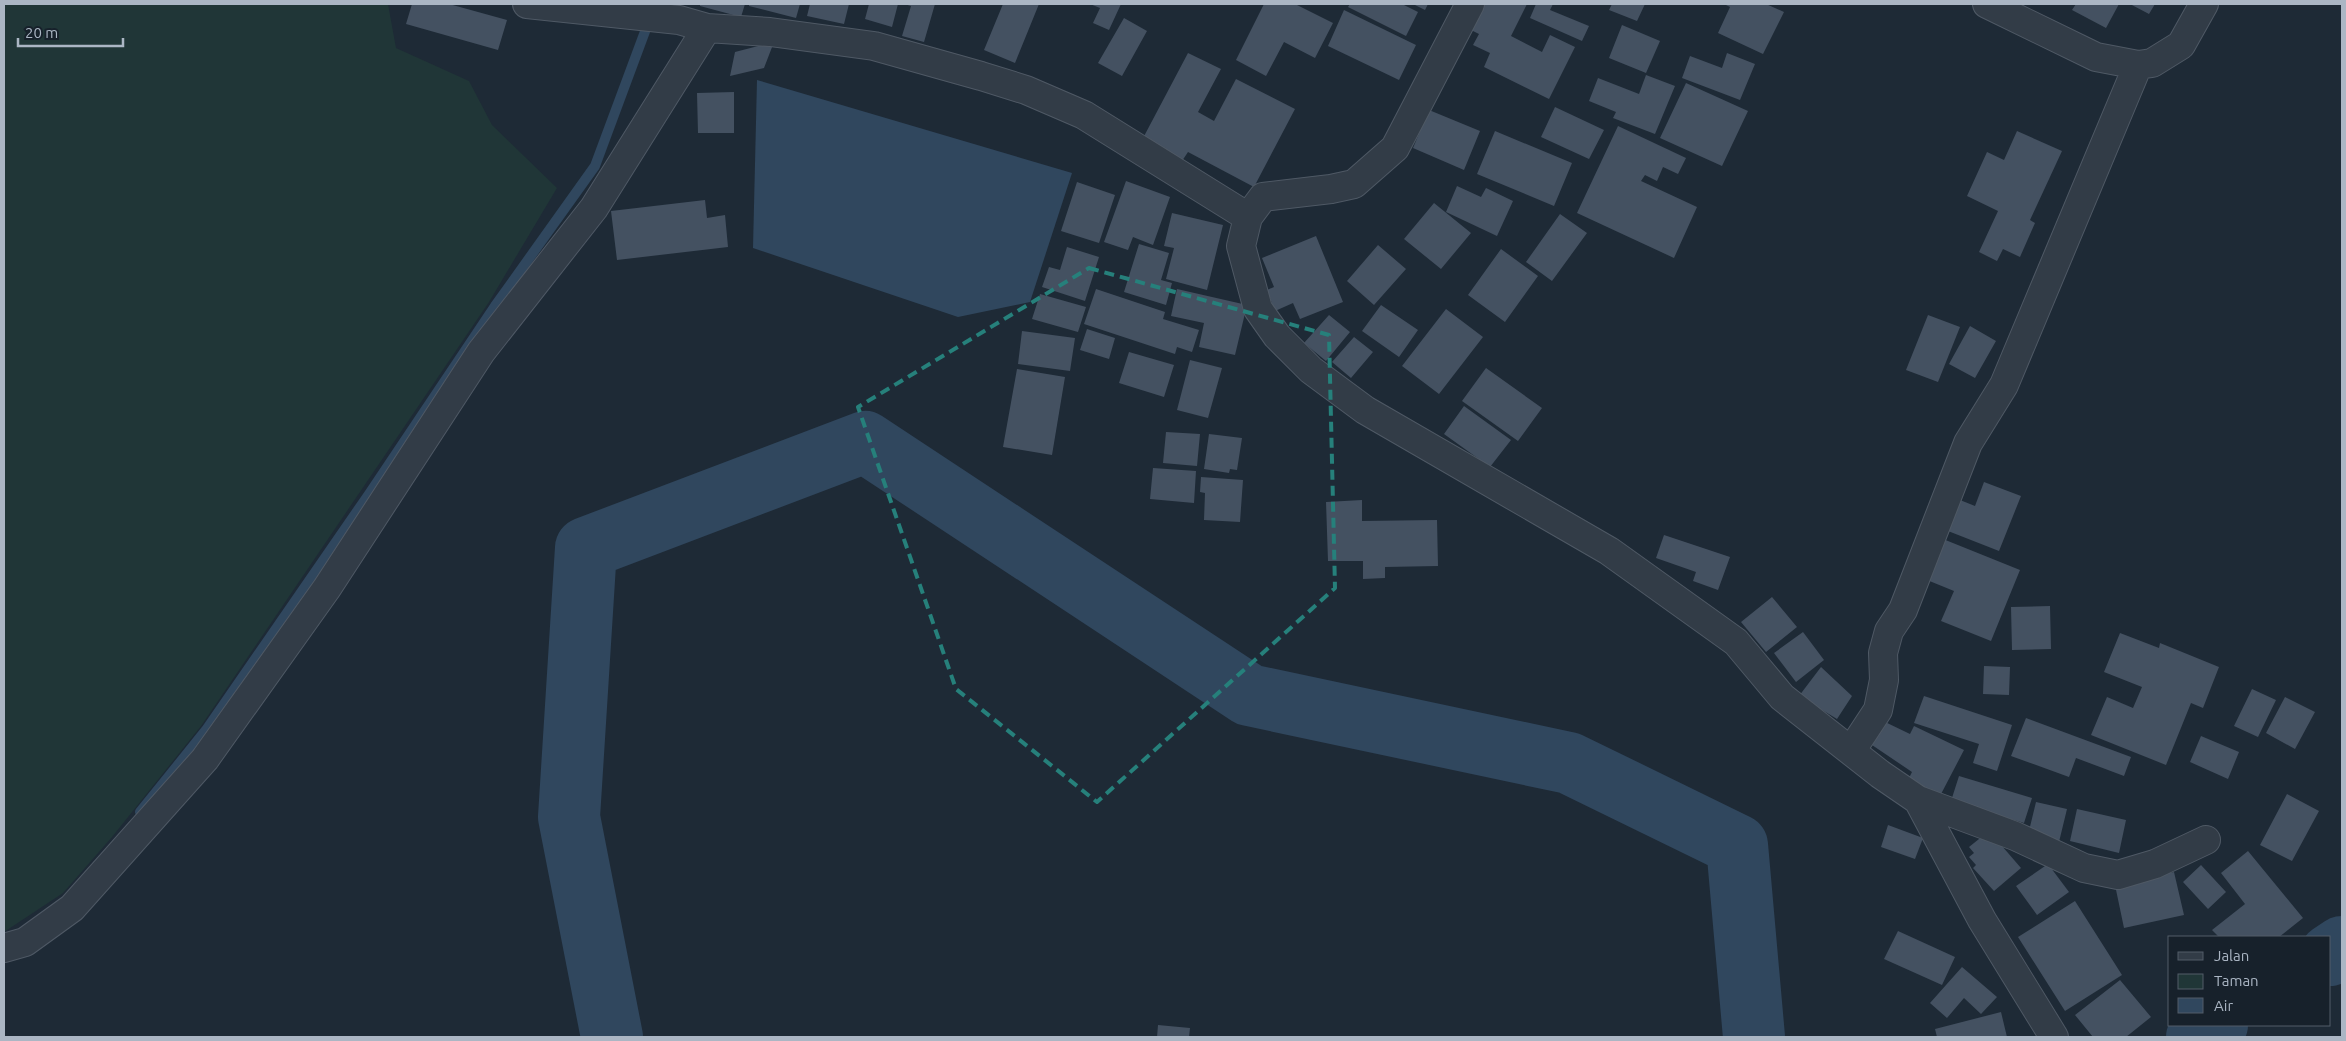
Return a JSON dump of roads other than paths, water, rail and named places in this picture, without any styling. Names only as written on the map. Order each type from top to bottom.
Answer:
[{"type":"street","points":[[527,4],[634,15],[679,14],[707,28],[770,32],[874,46],[1026,90],[1084,115],[1248,217]]},
{"type":"street","points":[[1470,4],[1395,148],[1354,184],[1331,189],[1263,197],[1248,217],[1241,246],[1258,309],[1277,336],[1311,370],[1365,410],[1609,551],[1736,642],[1782,697],[1880,774],[1918,800],[2015,836],[2084,868],[2118,875],[2155,864],[2206,840]]},
{"type":"street","points":[[1987,4],[2096,57],[2138,65],[2152,62],[2181,45],[2204,4]]},
{"type":"street","points":[[4,948],[25,942],[72,908],[205,759],[327,588],[481,352],[594,208],[707,28]]},
{"type":"street","points":[[1851,751],[1878,710],[1884,680],[1883,653],[1889,631],[1903,610],[1968,442],[2004,385],[2138,65]]},
{"type":"street","points":[[1918,800],[1982,920],[2054,1037]]},
{"type":"water","points":[[757,80],[1072,173],[1030,302],[958,317],[753,248]]},
{"type":"waterway","points":[[140,812],[206,730],[369,494],[495,306],[595,166],[650,18]]},
{"type":"waterway","points":[[612,1037],[569,817],[586,548],[865,442],[1249,695],[1569,763],[1737,845],[1754,1037]]},
{"type":"waterway","points":[[2331,954],[2342,947]]},
{"type":"waterway","points":[[2197,1037],[2215,1026]]}]
